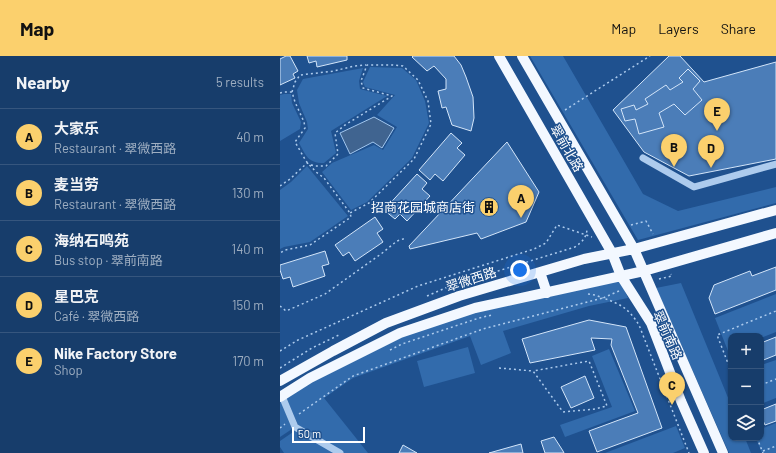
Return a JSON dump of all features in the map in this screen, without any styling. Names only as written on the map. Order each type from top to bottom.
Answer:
[{"type":"main road","name":"翠前北路","points":[[499,56],[612,253]]},
{"type":"main road","name":"翠前北路","points":[[522,56],[634,249],[644,271]]},
{"type":"main road","name":"翠微西路","points":[[280,381],[386,323],[459,296],[584,259],[634,249],[776,210]]},
{"type":"main road","points":[[281,397],[310,378],[400,333],[475,308],[644,271],[776,232]]},
{"type":"main road","name":"翠前南路","points":[[612,253],[621,276],[651,323],[681,401],[704,453]]},
{"type":"main road","name":"翠前南路","points":[[644,271],[724,453]]},
{"type":"main road","points":[[540,272],[547,292]]},
{"type":"lane","points":[[643,158],[694,187],[776,164]]},
{"type":"lane","points":[[281,397],[295,427],[340,453]]},
{"type":"path","points":[[556,116],[650,56]]},
{"type":"path","points":[[307,163],[314,166],[326,166],[338,154],[335,133],[392,96],[363,88],[361,81],[367,65]]},
{"type":"path","points":[[280,253],[285,250],[310,245],[351,217],[350,213],[324,178],[307,163],[295,142],[305,128],[304,122],[294,102],[292,92],[295,82],[300,75],[334,71],[354,66],[403,66],[418,80],[428,101],[431,124],[414,159],[369,204],[350,213]]},
{"type":"path","points":[[280,93],[292,92]]},
{"type":"path","points":[[280,186],[307,163]]},
{"type":"path","points":[[280,351],[298,340],[418,286],[534,249],[546,243],[557,225],[594,238]]},
{"type":"path","points":[[421,299],[450,286],[575,246],[581,242],[586,235],[587,227]]},
{"type":"path","points":[[280,306],[286,311],[325,294],[397,241],[406,238]]},
{"type":"path","points":[[280,428],[353,376],[483,328],[603,298],[619,291]]},
{"type":"path","points":[[583,294],[595,295],[615,302],[623,306],[633,315],[639,325],[689,453]]},
{"type":"path","points":[[730,369],[716,335],[776,311]]},
{"type":"path","points":[[388,351],[409,342],[479,318],[494,315]]},
{"type":"path","points":[[280,368],[312,348],[341,335]]},
{"type":"path","points":[[498,368],[533,371],[589,361],[607,406],[596,409],[563,412],[533,371]]},
{"type":"path","points":[[764,384],[776,379]]},
{"type":"path","points":[[758,441],[763,452],[776,446]]},
{"type":"shaded area","points":[[530,56],[563,56],[643,194],[678,211],[776,187],[776,203],[638,240]]},
{"type":"shaded area","points":[[370,67],[402,68],[416,80],[425,101],[429,123],[412,158],[367,202],[351,210],[322,172],[332,163],[374,145],[383,150],[397,127],[377,115],[395,95],[365,87],[363,82]]},
{"type":"shaded area","points":[[363,68],[359,81],[360,89],[387,96],[331,131],[336,153],[324,163],[318,163],[310,160],[299,143],[308,129],[307,122],[299,103],[297,90],[303,79]]},
{"type":"shaded area","points":[[291,94],[292,103],[301,122],[300,129],[280,141],[280,95]]},
{"type":"shaded area","points":[[374,117],[394,128],[382,148],[373,142],[350,154],[340,133]]},
{"type":"shaded area","points":[[307,166],[348,216],[310,242],[280,249],[280,190],[291,182]]},
{"type":"shaded area","points":[[620,280],[628,298],[589,306],[503,331],[511,353],[481,365],[470,336],[353,378],[324,398],[368,453],[344,453],[298,425],[286,397],[315,379],[400,336],[476,312]]},
{"type":"shaded area","points":[[681,283],[728,398],[728,441],[746,441],[751,453],[729,453],[656,288]]},
{"type":"shaded area","points":[[776,294],[776,332],[764,337],[764,333],[728,333],[728,351],[715,318]]},
{"type":"shaded area","points":[[468,347],[475,373],[424,387],[417,361]]},
{"type":"shaded area","points":[[609,349],[635,411],[565,437],[560,425],[612,407],[592,356]]},
{"type":"shaded area","points":[[776,360],[776,398],[764,403],[764,369],[764,364]]},
{"type":"shaded area","points":[[281,401],[292,429],[280,437],[280,402]]},
{"type":"shaded area","points":[[776,423],[776,453],[762,453],[757,441],[764,441],[764,428]]},
{"type":"shaded area","points":[[676,426],[685,448],[673,453],[605,453]]},
{"type":"shaded area","points":[[296,430],[334,453],[284,453],[280,447],[280,441]]},
{"type":"building","points":[[290,56],[298,71],[293,74],[295,78],[280,85],[280,59]]},
{"type":"building","points":[[307,56],[347,56],[347,60],[317,67],[316,61],[309,63]]},
{"type":"building","points":[[454,56],[461,65],[473,97],[474,118],[471,131],[452,125],[446,107],[442,108],[438,91],[446,89],[446,79],[434,66],[427,71],[412,57]]},
{"type":"building","points":[[669,56],[680,56],[704,82],[776,62],[776,159],[689,176],[644,152],[613,110]]},
{"type":"building","points":[[688,69],[700,81],[693,89],[702,100],[685,115],[674,104],[659,113],[664,127],[639,134],[635,119],[625,121],[621,109],[634,105],[636,110],[648,104],[645,99],[666,85],[670,90],[683,82],[679,78]]},
{"type":"building","points":[[451,133],[462,143],[457,148],[465,155],[443,181],[435,174],[430,180],[419,170]]},
{"type":"building","name":"招商花园城商店街","points":[[507,142],[539,192],[526,222],[481,239],[477,233],[410,249],[409,246]]},
{"type":"building","points":[[417,174],[427,183],[422,189],[430,196],[407,221],[400,214],[395,219],[384,210]]},
{"type":"building","points":[[375,217],[383,229],[377,233],[383,242],[355,261],[349,252],[343,256],[335,245]]},
{"type":"building","points":[[325,251],[329,264],[322,266],[325,276],[293,287],[290,277],[283,279],[280,265]]},
{"type":"building","points":[[776,267],[776,290],[715,314],[709,298],[714,285],[750,271],[752,276]]},
{"type":"building","points":[[589,320],[626,327],[662,428],[597,452],[589,431],[638,413],[611,345],[612,339],[591,338],[595,350],[530,363],[522,339]]},
{"type":"building","points":[[776,337],[776,355],[764,360],[764,342]]},
{"type":"building","points":[[585,376],[594,398],[571,408],[561,387]]},
{"type":"building","points":[[776,404],[776,421],[765,425],[764,409]]},
{"type":"building","points":[[554,437],[564,453],[545,453],[541,441]]},
{"type":"building","points":[[521,444],[523,453],[489,453]]},
{"type":"building","points":[[403,445],[417,453],[399,453]]},
{"type":"place","name":"Nike Factory Store","points":[[717,131]]},
{"type":"place","name":"麦当劳","points":[[674,167]]},
{"type":"place","name":"星巴克","points":[[711,168]]},
{"type":"place","name":"招商花园城商店街","points":[[489,207]]},
{"type":"place","name":"大家乐","points":[[521,218]]},
{"type":"place","name":"海纳石鸣苑","points":[[672,405]]}]
